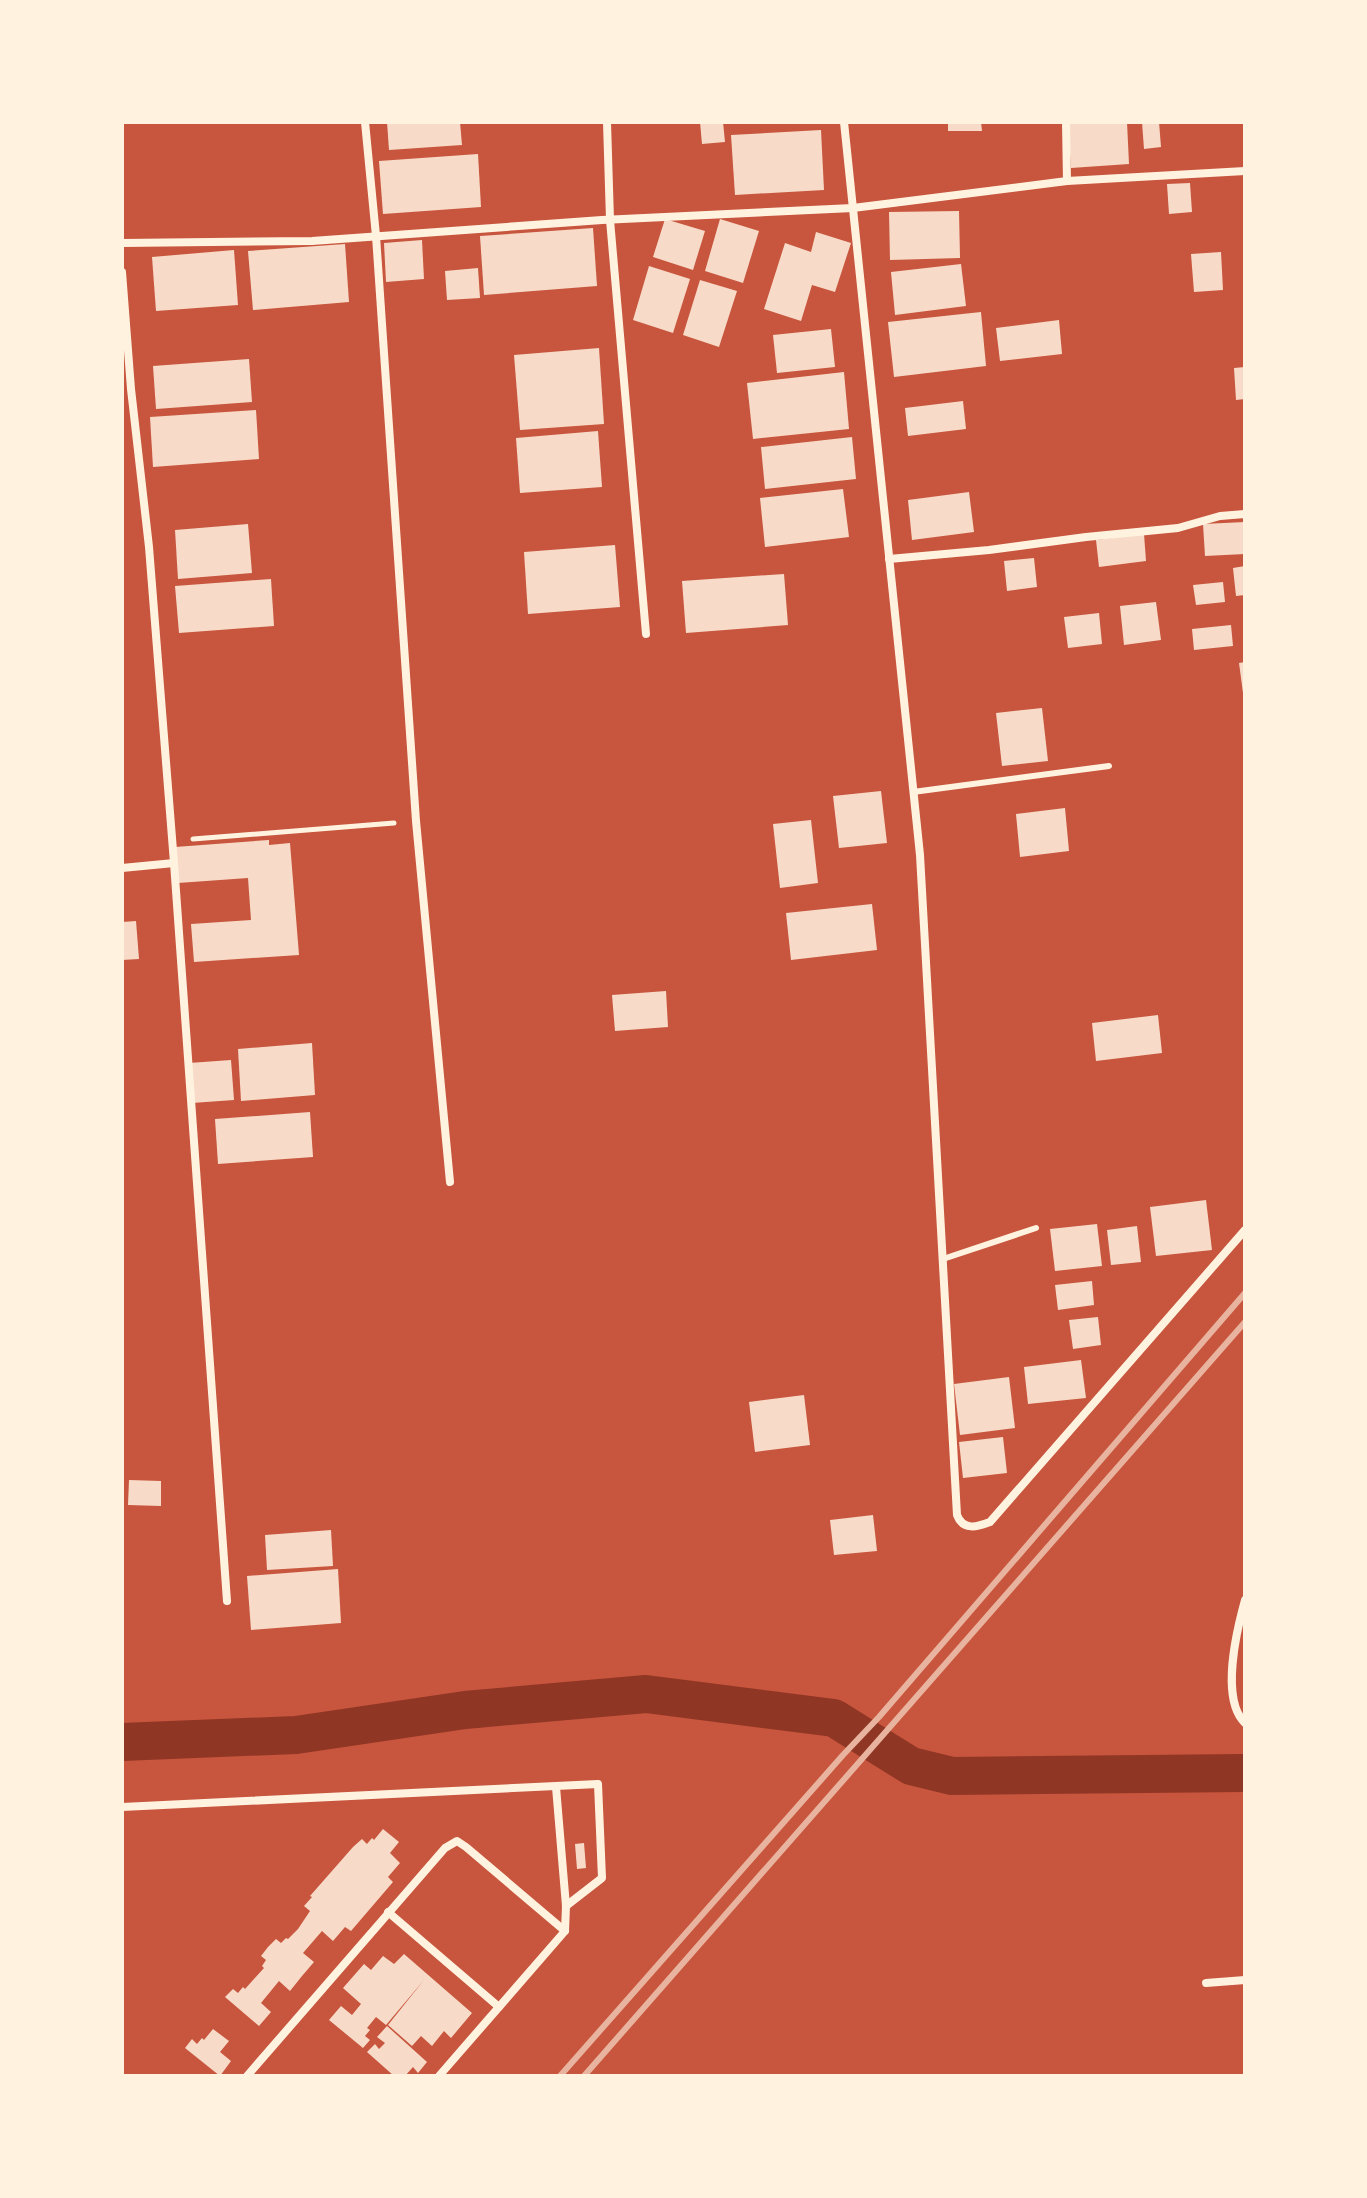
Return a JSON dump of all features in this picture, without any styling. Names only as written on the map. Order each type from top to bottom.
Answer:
[{"type":"street","points":[[365,122],[376,236],[416,821],[450,1182]]},
{"type":"street","points":[[607,122],[610,220],[646,634]]},
{"type":"street","points":[[844,122],[920,855],[957,1515],[964,1525],[970,1527],[990,1522],[1245,1230]]},
{"type":"street","points":[[1066,122],[1067,181]]},
{"type":"street","points":[[122,243],[312,241],[610,220],[853,208],[1067,181],[1245,171]]},
{"type":"street","points":[[122,272],[131,389],[149,547],[174,863],[227,1601]]},
{"type":"street","points":[[889,559],[1178,528],[1220,516],[1245,514]]},
{"type":"street","points":[[122,868],[174,863]]},
{"type":"street","points":[[1245,1600],[1235,1636],[1232,1673],[1236,1709],[1245,1723]]},
{"type":"street","points":[[122,1807],[598,1784],[602,1878],[566,1906]]},
{"type":"street","points":[[439,2076],[565,1931],[566,1906],[556,1787]]},
{"type":"street","points":[[247,2076],[445,1848],[457,1841],[565,1931]]},
{"type":"street","points":[[388,1912],[499,2007]]},
{"type":"street","points":[[1206,1983],[1245,1980]]},
{"type":"lane","points":[[913,792],[1109,766]]},
{"type":"lane","points":[[943,1259],[1036,1228]]},
{"type":"path","points":[[172,841],[416,821]]},
{"type":"building","points":[[387,122],[460,122],[462,145],[389,150]]},
{"type":"building","points":[[700,122],[723,122],[725,142],[702,144]]},
{"type":"building","points":[[948,122],[981,122],[982,131],[948,131]]},
{"type":"building","points":[[1068,122],[1127,122],[1129,164],[1071,168]]},
{"type":"building","points":[[1142,122],[1159,122],[1161,147],[1144,149]]},
{"type":"building","points":[[821,130],[824,190],[735,195],[731,135]]},
{"type":"building","points":[[478,154],[481,207],[383,214],[379,161]]},
{"type":"building","points":[[1190,183],[1192,212],[1169,214],[1167,184]]},
{"type":"building","points":[[959,211],[960,258],[890,260],[889,212]]},
{"type":"building","points":[[665,219],[705,231],[693,270],[653,257]]},
{"type":"building","points":[[720,219],[759,231],[743,283],[705,271]]},
{"type":"building","points":[[593,228],[597,286],[484,295],[480,236]]},
{"type":"building","points":[[816,232],[851,243],[835,292],[812,285],[801,321],[764,309],[785,243],[811,252]]},
{"type":"building","points":[[422,240],[424,279],[386,282],[384,243]]},
{"type":"building","points":[[345,244],[349,302],[253,310],[248,251]]},
{"type":"building","points":[[234,250],[238,305],[156,311],[152,257]]},
{"type":"building","points":[[1221,252],[1223,290],[1194,292],[1191,254]]},
{"type":"building","points":[[961,264],[966,306],[895,315],[891,272]]},
{"type":"building","points":[[649,266],[690,279],[673,333],[633,320]]},
{"type":"building","points":[[478,268],[480,298],[447,300],[445,271]]},
{"type":"building","points":[[700,280],[737,291],[719,347],[683,335]]},
{"type":"building","points":[[981,312],[986,366],[894,377],[888,322]]},
{"type":"building","points":[[1059,320],[1062,354],[1000,361],[996,328]]},
{"type":"building","points":[[831,329],[835,367],[777,373],[773,335]]},
{"type":"building","points":[[599,348],[604,424],[520,430],[514,355]]},
{"type":"building","points":[[249,359],[252,402],[156,409],[153,366]]},
{"type":"building","points":[[1245,367],[1245,399],[1236,400],[1234,368]]},
{"type":"building","points":[[844,372],[849,429],[753,439],[747,383]]},
{"type":"building","points":[[963,401],[966,429],[908,436],[905,408]]},
{"type":"building","points":[[256,410],[259,459],[153,467],[150,417]]},
{"type":"building","points":[[598,431],[602,487],[520,493],[516,438]]},
{"type":"building","points":[[852,437],[856,479],[765,489],[761,447]]},
{"type":"building","points":[[843,489],[849,537],[765,547],[760,498]]},
{"type":"building","points":[[969,492],[974,532],[912,540],[908,500]]},
{"type":"building","points":[[1245,522],[1245,554],[1205,556],[1203,524]]},
{"type":"building","points":[[248,524],[252,573],[178,579],[175,530]]},
{"type":"building","points":[[1144,534],[1146,561],[1099,567],[1096,540]]},
{"type":"building","points":[[615,545],[620,607],[528,614],[524,552]]},
{"type":"building","points":[[1034,558],[1037,587],[1007,591],[1004,561]]},
{"type":"building","points":[[1245,566],[1245,595],[1236,596],[1233,568]]},
{"type":"building","points":[[784,574],[788,625],[686,633],[682,581]]},
{"type":"building","points":[[271,579],[274,626],[179,633],[175,586]]},
{"type":"building","points":[[1223,582],[1225,602],[1196,605],[1193,585]]},
{"type":"building","points":[[1156,602],[1161,640],[1124,645],[1120,606]]},
{"type":"building","points":[[1099,613],[1102,644],[1068,648],[1064,617]]},
{"type":"building","points":[[1231,625],[1233,646],[1194,650],[1192,629]]},
{"type":"building","points":[[1245,662],[1245,693],[1243,693],[1239,663]]},
{"type":"building","points":[[1042,708],[1048,761],[1002,766],[996,713]]},
{"type":"building","points":[[881,791],[887,843],[839,848],[833,796]]},
{"type":"building","points":[[1065,808],[1069,851],[1020,857],[1016,814]]},
{"type":"building","points":[[811,820],[818,883],[780,888],[773,824]]},
{"type":"building","points":[[269,840],[269,845],[290,843],[299,955],[194,962],[191,924],[251,920],[248,878],[178,883],[175,847]]},
{"type":"building","points":[[872,904],[877,950],[791,960],[786,913]]},
{"type":"building","points":[[136,921],[139,959],[122,960],[122,922]]},
{"type":"building","points":[[666,991],[668,1027],[615,1031],[612,995]]},
{"type":"building","points":[[1158,1015],[1162,1053],[1096,1061],[1092,1023]]},
{"type":"building","points":[[312,1043],[315,1095],[241,1101],[238,1049]]},
{"type":"building","points":[[231,1060],[234,1100],[192,1103],[189,1063]]},
{"type":"building","points":[[310,1112],[313,1157],[218,1164],[215,1119]]},
{"type":"building","points":[[1206,1200],[1212,1250],[1156,1256],[1150,1207]]},
{"type":"building","points":[[1097,1224],[1102,1266],[1055,1271],[1050,1229]]},
{"type":"building","points":[[1137,1226],[1141,1262],[1111,1265],[1107,1230]]},
{"type":"building","points":[[1092,1281],[1094,1305],[1058,1310],[1055,1285]]},
{"type":"building","points":[[1098,1317],[1101,1345],[1073,1349],[1069,1320]]},
{"type":"building","points":[[1081,1360],[1086,1398],[1028,1404],[1024,1367]]},
{"type":"building","points":[[1009,1377],[1015,1428],[960,1435],[954,1384]]},
{"type":"building","points":[[804,1395],[810,1445],[755,1452],[749,1402]]},
{"type":"building","points":[[1003,1437],[1007,1473],[963,1478],[959,1442]]},
{"type":"building","points":[[129,1480],[161,1481],[161,1506],[128,1505]]},
{"type":"building","points":[[873,1515],[877,1551],[834,1555],[830,1520]]},
{"type":"building","points":[[331,1530],[333,1566],[267,1570],[265,1535]]},
{"type":"building","points":[[338,1569],[341,1623],[251,1630],[247,1576]]},
{"type":"building","points":[[383,1829],[399,1842],[390,1853],[400,1863],[388,1877],[393,1882],[351,1931],[345,1927],[333,1941],[322,1931],[303,1953],[314,1962],[290,1991],[279,1981],[261,2003],[271,2012],[259,2026],[225,1997],[233,1989],[238,1993],[243,1987],[245,1989],[264,1968],[262,1966],[266,1960],[261,1956],[268,1947],[276,1939],[281,1943],[288,1939],[298,1929],[310,1911],[304,1906],[310,1896],[353,1847],[362,1839],[367,1844],[372,1838],[374,1840]]},
{"type":"building","points":[[584,1843],[586,1868],[577,1869],[575,1844]]},
{"type":"building","points":[[404,1954],[472,2013],[451,2038],[444,2031],[432,2046],[421,2036],[412,2046],[388,2025],[424,1980],[386,2025],[376,2017],[367,2028],[370,2030],[365,2036],[370,2040],[363,2048],[329,2020],[341,2006],[352,2015],[361,2004],[343,1988],[364,1964],[371,1970],[383,1956],[394,1964]]},
{"type":"building","points":[[387,2026],[427,2062],[418,2073],[413,2067],[405,2076],[394,2076],[367,2052],[375,2044],[379,2049],[385,2043],[377,2037]]},
{"type":"building","points":[[213,2029],[229,2041],[220,2052],[231,2061],[220,2076],[185,2048],[192,2039],[197,2044],[202,2038],[204,2040]]},
{"type":"waterway","points":[[122,1742],[296,1735],[465,1710],[646,1694],[834,1718],[911,1766],[952,1776],[1245,1773]]},
{"type":"railway","points":[[560,2076],[879,1717],[1245,1293]]},
{"type":"railway","points":[[584,2076],[1245,1322]]}]
